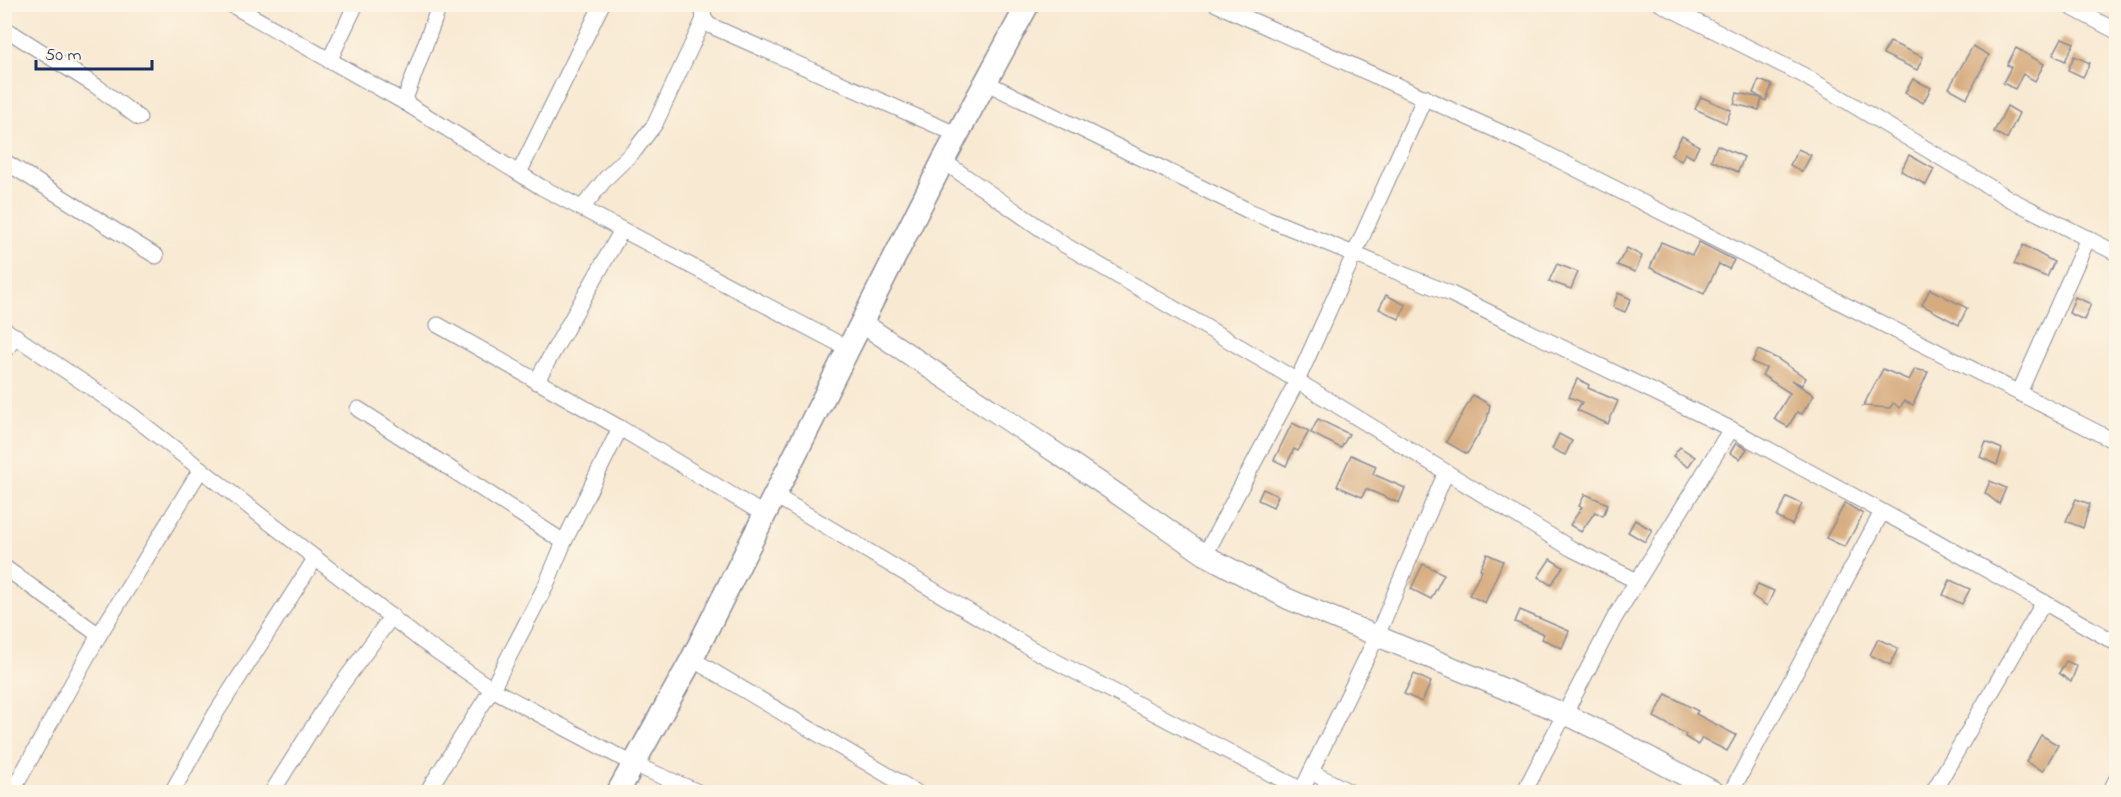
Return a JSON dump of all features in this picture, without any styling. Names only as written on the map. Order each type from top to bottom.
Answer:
[{"type":"main road","points":[[618,792],[692,659],[944,161],[1028,4]]},
{"type":"street","points":[[230,4],[405,102],[519,173],[622,230],[849,349]]},
{"type":"street","points":[[329,61],[356,4]]},
{"type":"street","points":[[405,102],[440,4]]},
{"type":"street","points":[[519,173],[602,4]]},
{"type":"street","points":[[1216,4],[1529,145],[2116,442]]},
{"type":"street","points":[[1662,4],[1803,75],[2008,198],[2116,253]]},
{"type":"street","points":[[2065,4],[2116,31]]},
{"type":"street","points":[[582,208],[607,177],[635,150],[655,124],[705,12]]},
{"type":"street","points":[[705,12],[709,24],[958,135]]},
{"type":"street","points":[[4,28],[96,86],[139,118]]},
{"type":"street","points":[[987,83],[1249,211],[1451,294],[1731,429],[2116,643]]},
{"type":"street","points":[[1205,555],[1297,381],[1425,97]]},
{"type":"street","points":[[4,161],[156,255]]},
{"type":"street","points":[[944,161],[1063,244],[1297,381],[1572,549],[1637,581]]},
{"type":"street","points":[[536,382],[622,230]]},
{"type":"street","points":[[2019,393],[2088,238]]},
{"type":"street","points":[[862,323],[1205,555],[1288,599],[1565,714],[1715,792]]},
{"type":"street","points":[[438,325],[620,428],[770,505],[1032,649],[1301,791],[1377,636],[1446,472]]},
{"type":"street","points":[[4,352],[10,332],[130,414],[422,641],[492,688],[633,764],[698,792]]},
{"type":"street","points":[[357,409],[564,542]]},
{"type":"street","points":[[427,792],[492,688],[546,585],[564,542],[620,428]]},
{"type":"street","points":[[1524,792],[1615,617],[1731,429]]},
{"type":"street","points":[[12,792],[99,635],[201,469]]},
{"type":"street","points":[[1731,792],[1882,512]]},
{"type":"street","points":[[172,792],[216,713],[315,559]]},
{"type":"street","points":[[4,567],[99,635]]},
{"type":"street","points":[[1933,792],[2044,602]]},
{"type":"street","points":[[272,792],[328,703],[392,616]]},
{"type":"street","points":[[692,659],[916,792]]},
{"type":"street","points":[[1311,771],[1350,792]]},
{"type":"street","points":[[2110,792],[2116,780]]},
{"type":"building","points":[[2062,38],[2074,43],[2065,61],[2053,55]]},
{"type":"building","points":[[1890,42],[1923,57],[1917,70],[1883,54]]},
{"type":"building","points":[[1973,46],[1989,55],[1967,98],[1949,88]]},
{"type":"building","points":[[2016,48],[2044,64],[2035,81],[2023,74],[2015,89],[2003,83],[2011,67],[2007,65]]},
{"type":"building","points":[[2074,56],[2090,63],[2083,77],[2068,70]]},
{"type":"building","points":[[1913,79],[1931,88],[1923,103],[1905,93]]},
{"type":"building","points":[[1759,80],[1772,85],[1766,101],[1753,93]]},
{"type":"building","points":[[1737,93],[1762,98],[1759,110],[1734,104]]},
{"type":"building","points":[[1701,97],[1731,110],[1726,123],[1695,109]]},
{"type":"building","points":[[2007,106],[2019,113],[2007,139],[1994,132]]},
{"type":"building","points":[[1682,136],[1699,146],[1693,158],[1685,153],[1681,161],[1671,155]]},
{"type":"building","points":[[1717,145],[1744,157],[1738,172],[1711,160]]},
{"type":"building","points":[[1798,149],[1811,155],[1802,172],[1790,165]]},
{"type":"building","points":[[1909,155],[1934,169],[1926,185],[1901,171]]},
{"type":"building","points":[[1661,242],[1692,255],[1699,242],[1734,260],[1729,269],[1719,264],[1704,294],[1650,268]]},
{"type":"building","points":[[2023,245],[2054,262],[2047,277],[2014,264]]},
{"type":"building","points":[[1627,248],[1642,256],[1635,272],[1617,265]]},
{"type":"building","points":[[1557,264],[1578,272],[1571,289],[1549,281]]},
{"type":"building","points":[[1930,289],[1967,308],[1959,325],[1922,305]]},
{"type":"building","points":[[1618,293],[1631,299],[1625,312],[1613,307]]},
{"type":"building","points":[[1386,295],[1406,305],[1399,319],[1379,309]]},
{"type":"building","points":[[2075,297],[2091,304],[2084,320],[2069,313]]},
{"type":"building","points":[[1758,350],[1776,358],[1806,378],[1802,385],[1791,380],[1814,395],[1802,414],[1797,412],[1788,427],[1774,419],[1790,393],[1762,375],[1766,368],[1752,362]]},
{"type":"building","points":[[1883,369],[1909,380],[1915,369],[1928,372],[1913,405],[1904,401],[1900,408],[1893,403],[1890,408],[1863,406]]},
{"type":"building","points":[[1577,379],[1589,385],[1588,388],[1618,401],[1608,424],[1577,410],[1582,402],[1569,397]]},
{"type":"building","points":[[1473,395],[1490,405],[1487,420],[1467,454],[1446,442]]},
{"type":"building","points":[[1318,419],[1349,434],[1341,448],[1311,433]]},
{"type":"building","points":[[1292,423],[1309,431],[1298,451],[1294,449],[1286,466],[1274,460]]},
{"type":"building","points":[[1559,434],[1572,441],[1565,455],[1552,449]]},
{"type":"building","points":[[1986,442],[2002,449],[1997,465],[1980,457]]},
{"type":"building","points":[[1736,443],[1747,449],[1740,459],[1730,453]]},
{"type":"building","points":[[1680,447],[1695,457],[1688,467],[1673,456]]},
{"type":"building","points":[[1351,455],[1376,466],[1373,474],[1405,488],[1399,503],[1366,489],[1362,497],[1337,486]]},
{"type":"building","points":[[1990,481],[2006,488],[1999,504],[1985,493]]},
{"type":"building","points":[[1263,489],[1278,496],[1273,507],[1258,500]]},
{"type":"building","points":[[1585,494],[1608,504],[1603,516],[1595,512],[1581,532],[1570,525],[1582,507],[1579,506]]},
{"type":"building","points":[[1787,497],[1802,504],[1792,525],[1777,517]]},
{"type":"building","points":[[2076,499],[2090,504],[2083,528],[2066,521]]},
{"type":"building","points":[[1845,503],[1863,514],[1845,547],[1826,538]]},
{"type":"building","points":[[1635,520],[1652,530],[1645,542],[1628,532]]},
{"type":"building","points":[[1487,554],[1503,561],[1485,603],[1469,595],[1482,570],[1480,569]]},
{"type":"building","points":[[1550,559],[1563,567],[1551,585],[1538,577]]},
{"type":"building","points":[[1423,564],[1444,574],[1431,599],[1411,589]]},
{"type":"building","points":[[1950,580],[1970,589],[1962,604],[1943,595]]},
{"type":"building","points":[[1758,584],[1774,591],[1767,606],[1752,596]]},
{"type":"building","points":[[1520,610],[1569,631],[1562,648],[1542,639],[1544,634],[1515,622]]},
{"type":"building","points":[[1878,639],[1898,648],[1890,665],[1870,655]]},
{"type":"building","points":[[2066,661],[2077,666],[2071,682],[2059,673]]},
{"type":"building","points":[[1414,674],[1431,682],[1422,702],[1404,694]]},
{"type":"building","points":[[1666,694],[1698,711],[1696,714],[1736,735],[1727,751],[1702,738],[1698,745],[1685,737],[1686,734],[1654,717]]},
{"type":"building","points":[[2041,735],[2058,745],[2043,771],[2026,762]]}]
